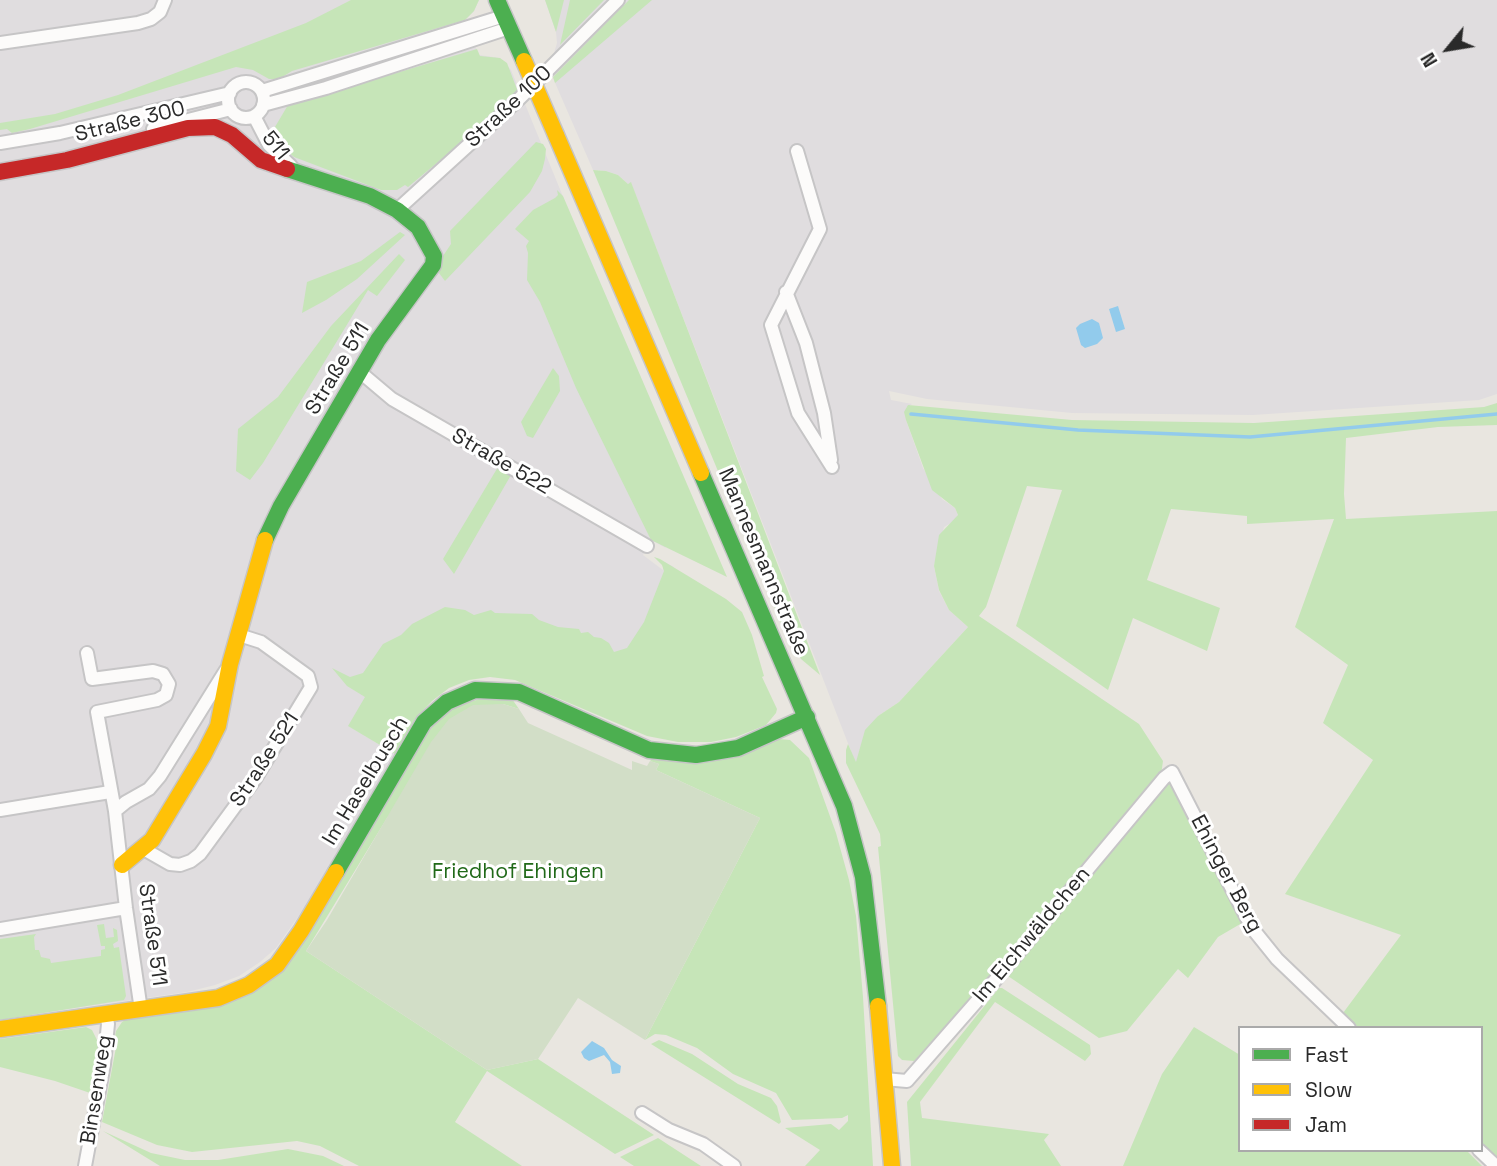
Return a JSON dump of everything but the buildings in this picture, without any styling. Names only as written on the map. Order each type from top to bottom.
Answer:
[{"type":"street","points":[[0,43],[138,23],[160,12],[165,0]]},
{"type":"street","name":"Mannesmannstraße","points":[[497,0],[844,806],[863,877],[892,1166]]},
{"type":"street","name":"Straße 100","points":[[397,210],[519,99],[618,0]]},
{"type":"street","points":[[262,91],[507,22]]},
{"type":"street","points":[[263,105],[262,91],[248,82],[237,84],[230,93],[228,104],[238,116],[254,116],[263,105],[326,88],[507,22]]},
{"type":"street","name":"Straße 300","points":[[0,143],[61,133],[230,93]]},
{"type":"street","points":[[67,160],[145,131],[231,109]]},
{"type":"street","name":"511","points":[[254,116],[269,145],[300,172]]},
{"type":"street","name":"Straße 300","points":[[0,172],[67,160],[179,130],[204,126],[215,127],[232,135],[261,160],[300,172]]},
{"type":"street","points":[[786,292],[806,343],[821,401],[832,467],[798,414],[771,325],[786,292],[820,229],[797,151]]},
{"type":"street","name":"Straße 511","points":[[122,866],[152,840],[218,726],[230,664],[266,536],[281,506],[379,340],[433,265],[434,256],[426,238],[397,210],[370,197],[300,172]]},
{"type":"street","name":"Straße 522","points":[[360,372],[392,399],[648,546]]},
{"type":"street","name":"Straße 521","points":[[142,848],[170,864],[180,865],[200,854],[255,779],[312,687],[308,676],[261,642],[239,635]]},
{"type":"street","points":[[87,653],[92,679],[153,671],[163,674],[169,684],[166,695],[157,701],[97,712],[115,811]]},
{"type":"street","name":"Straße 511","points":[[141,1010],[115,811],[149,789],[160,776],[230,664]]},
{"type":"street","name":"Im Haselbusch","points":[[0,1029],[218,998],[249,985],[277,965],[301,931],[425,722],[447,702],[475,690],[519,692],[649,750],[696,755],[738,748],[807,718]]},
{"type":"street","name":"Im Eichwäldchen","points":[[884,1079],[907,1081],[1172,772]]},
{"type":"street","name":"Ehinger Berg","points":[[1172,772],[1252,928],[1278,959],[1347,1026]]},
{"type":"street","points":[[0,810],[110,792]]},
{"type":"street","points":[[0,929],[126,908]]},
{"type":"street","name":"Binsenweg","points":[[85,1166],[104,1064],[106,1015]]},
{"type":"street","points":[[642,1113],[669,1130],[703,1144],[734,1166]]},
{"type":"street","points":[[1481,1152],[1496,1166]]},
{"type":"shaded area","points":[[0,0],[479,0],[474,11],[465,20],[479,55],[500,58],[511,70],[564,199],[637,475],[666,548],[651,540],[643,555],[663,570],[663,565],[654,557],[674,567],[629,676],[504,630],[349,726],[395,754],[305,907],[276,948],[260,962],[239,976],[187,992],[0,1019]]},
{"type":"shaded area","points":[[545,0],[1497,0],[1497,394],[1479,400],[1253,415],[1072,413],[927,399],[889,391],[891,400],[912,404],[906,408],[906,420],[923,468],[942,499],[955,508],[958,515],[956,520],[944,527],[934,566],[939,591],[949,610],[968,627],[899,702],[878,716],[856,764],[631,183],[628,184],[618,175],[593,170],[546,62],[554,53],[557,43]]},
{"type":"green space","points":[[351,0],[479,0],[474,11],[465,20],[292,71],[279,79],[269,79],[253,70],[236,67],[30,129],[12,133],[7,129],[0,130],[0,123],[55,114],[118,95],[306,23]]},
{"type":"green space","points":[[545,0],[564,0],[556,32]]},
{"type":"green space","points":[[570,0],[604,0],[560,45]]},
{"type":"green space","points":[[629,0],[652,0],[555,83],[553,77]]},
{"type":"green space","points":[[477,49],[480,56],[500,58],[507,63],[518,92],[408,187],[405,185],[397,190],[381,190],[294,157],[272,132],[288,105]]},
{"type":"green space","points":[[536,142],[543,144],[546,149],[545,159],[542,171],[530,192],[445,281],[439,273],[443,256],[451,244],[450,231]]},
{"type":"green space","points":[[593,170],[606,171],[618,175],[628,184],[631,182],[820,675],[801,659],[786,635]]},
{"type":"green space","points":[[557,190],[563,196],[727,577],[651,540],[576,388],[540,302],[527,280],[526,246],[529,241],[515,229],[533,210],[555,198],[558,195]]},
{"type":"green space","points":[[400,232],[405,235],[357,279],[302,313],[307,282],[361,261]]},
{"type":"green space","points":[[399,254],[405,260],[377,296],[368,290],[263,463],[250,480],[236,471],[238,429],[278,397],[331,326]]},
{"type":"green space","points":[[553,368],[559,376],[560,391],[533,438],[527,436],[521,422]]},
{"type":"green space","points":[[1497,403],[1497,425],[1438,427],[1346,438],[1344,494],[1346,519],[1497,511],[1497,1157],[1483,1145],[1483,1026],[1357,1026],[1343,1013],[1401,935],[1285,894],[1373,760],[1323,723],[1348,665],[1295,627],[1334,519],[1247,524],[1247,516],[1171,509],[1147,580],[1220,608],[1207,651],[1133,618],[1108,690],[1016,626],[1062,490],[1027,486],[986,607],[979,616],[1139,724],[1163,761],[1161,775],[988,980],[914,1061],[902,1060],[898,1056],[878,847],[881,846],[880,834],[846,763],[846,750],[848,744],[856,762],[865,730],[878,716],[899,702],[968,627],[949,610],[939,590],[934,566],[939,535],[958,515],[955,508],[932,490],[906,420],[904,412],[908,405],[1072,420],[1254,423],[1484,407]]},
{"type":"green space","points":[[498,467],[511,475],[454,574],[443,559]]},
{"type":"green space","points":[[654,557],[726,599],[742,612],[752,635],[764,676],[762,677],[777,709],[766,725],[736,737],[711,742],[678,742],[647,736],[515,680],[490,677],[469,680],[449,688],[432,701],[415,719],[395,754],[348,726],[365,697],[347,686],[332,668],[350,677],[363,673],[383,644],[401,635],[412,624],[445,607],[465,610],[474,615],[491,610],[495,613],[532,614],[539,620],[558,627],[579,629],[581,633],[588,632],[601,638],[609,643],[614,652],[627,648],[644,622],[664,571]]},
{"type":"green space","points":[[484,698],[512,699],[519,709],[503,704],[387,818],[306,951],[487,1070],[538,1059],[654,1135],[615,1154],[487,1071],[455,1122],[522,1166],[359,1166],[320,1146],[297,1141],[192,1152],[157,1145],[102,1122],[117,1042],[114,1042],[116,1031],[122,1022],[249,992],[429,729],[458,705]]},
{"type":"green space","name":"Friedhof Ehingen","points":[[503,704],[519,709],[528,723],[632,770],[632,761],[647,766],[650,761],[659,764],[656,770],[760,818],[645,1040],[578,998],[538,1059],[487,1070],[306,951],[327,920],[431,742],[449,719],[473,705]]},
{"type":"green space","points":[[779,739],[790,740],[809,758],[836,833],[849,880],[856,916],[863,997],[873,1166],[805,1166],[820,1150],[785,1128],[831,1124],[839,1130],[848,1121],[848,1115],[842,1118],[792,1120],[776,1093],[733,1074],[697,1048],[666,1035],[655,1034],[645,1040],[760,818],[656,770],[659,764],[650,761],[653,758]]},
{"type":"green space","points":[[1166,782],[1174,782],[1242,923],[1218,937],[1188,978],[1178,969],[1127,1031],[1099,1038],[1008,976]]},
{"type":"green space","points":[[104,924],[106,938],[114,937],[113,928],[117,930],[118,941],[113,944],[114,948],[119,947],[126,996],[124,1000],[0,1020],[0,939],[36,934],[35,950],[39,950],[41,957],[50,959],[51,963],[101,956],[101,950],[105,949],[105,946],[101,946],[97,925]]},
{"type":"green space","points":[[999,988],[1090,1045],[1091,1054],[1085,1061],[995,1002],[920,1102],[922,1118],[1049,1134],[1044,1140],[1061,1166],[911,1166],[907,1102]]},
{"type":"green space","points":[[86,1027],[92,1030],[100,1046],[93,1094],[0,1067],[0,1039]]},
{"type":"green space","points":[[1194,1027],[1238,1054],[1238,1152],[1468,1152],[1482,1166],[1123,1166],[1162,1074]]},
{"type":"green space","points":[[659,1040],[692,1054],[738,1084],[771,1098],[777,1106],[781,1122],[779,1124],[651,1044]]},
{"type":"green space","points":[[103,1131],[151,1153],[185,1160],[218,1160],[288,1149],[323,1156],[344,1166],[160,1166]]},
{"type":"green space","points":[[658,1138],[701,1166],[634,1166],[620,1157]]},
{"type":"water","points":[[1118,306],[1125,329],[1116,332],[1109,309]]},
{"type":"water","points":[[1092,319],[1099,323],[1103,338],[1097,344],[1085,348],[1081,345],[1076,328]]},
{"type":"water","points":[[592,1041],[604,1048],[612,1060],[621,1066],[620,1073],[612,1074],[610,1062],[604,1055],[589,1061],[584,1058],[581,1052]]},
{"type":"waterway","points":[[911,414],[1078,430],[1250,437],[1497,414]]},
{"type":"traffic: fast","points":[[497,0],[524,61]]},
{"type":"traffic: fast","points":[[265,540],[281,506],[378,340],[433,265],[434,256],[418,227],[397,210],[370,196],[287,169]]},
{"type":"traffic: fast","points":[[701,473],[844,806],[863,877],[878,1006]]},
{"type":"traffic: fast","points":[[336,872],[424,722],[447,702],[475,690],[519,692],[649,750],[696,755],[738,748],[807,717]]},
{"type":"traffic: slow","points":[[524,61],[556,135]]},
{"type":"traffic: slow","points":[[556,135],[701,473]]},
{"type":"traffic: slow","points":[[122,865],[152,840],[218,726],[230,664],[265,540]]},
{"type":"traffic: slow","points":[[0,1029],[218,998],[249,985],[277,965],[336,872]]},
{"type":"traffic: slow","points":[[878,1006],[892,1166]]},
{"type":"traffic: jam","points":[[0,172],[67,160],[188,128],[215,127],[232,135],[261,160],[287,169]]}]
